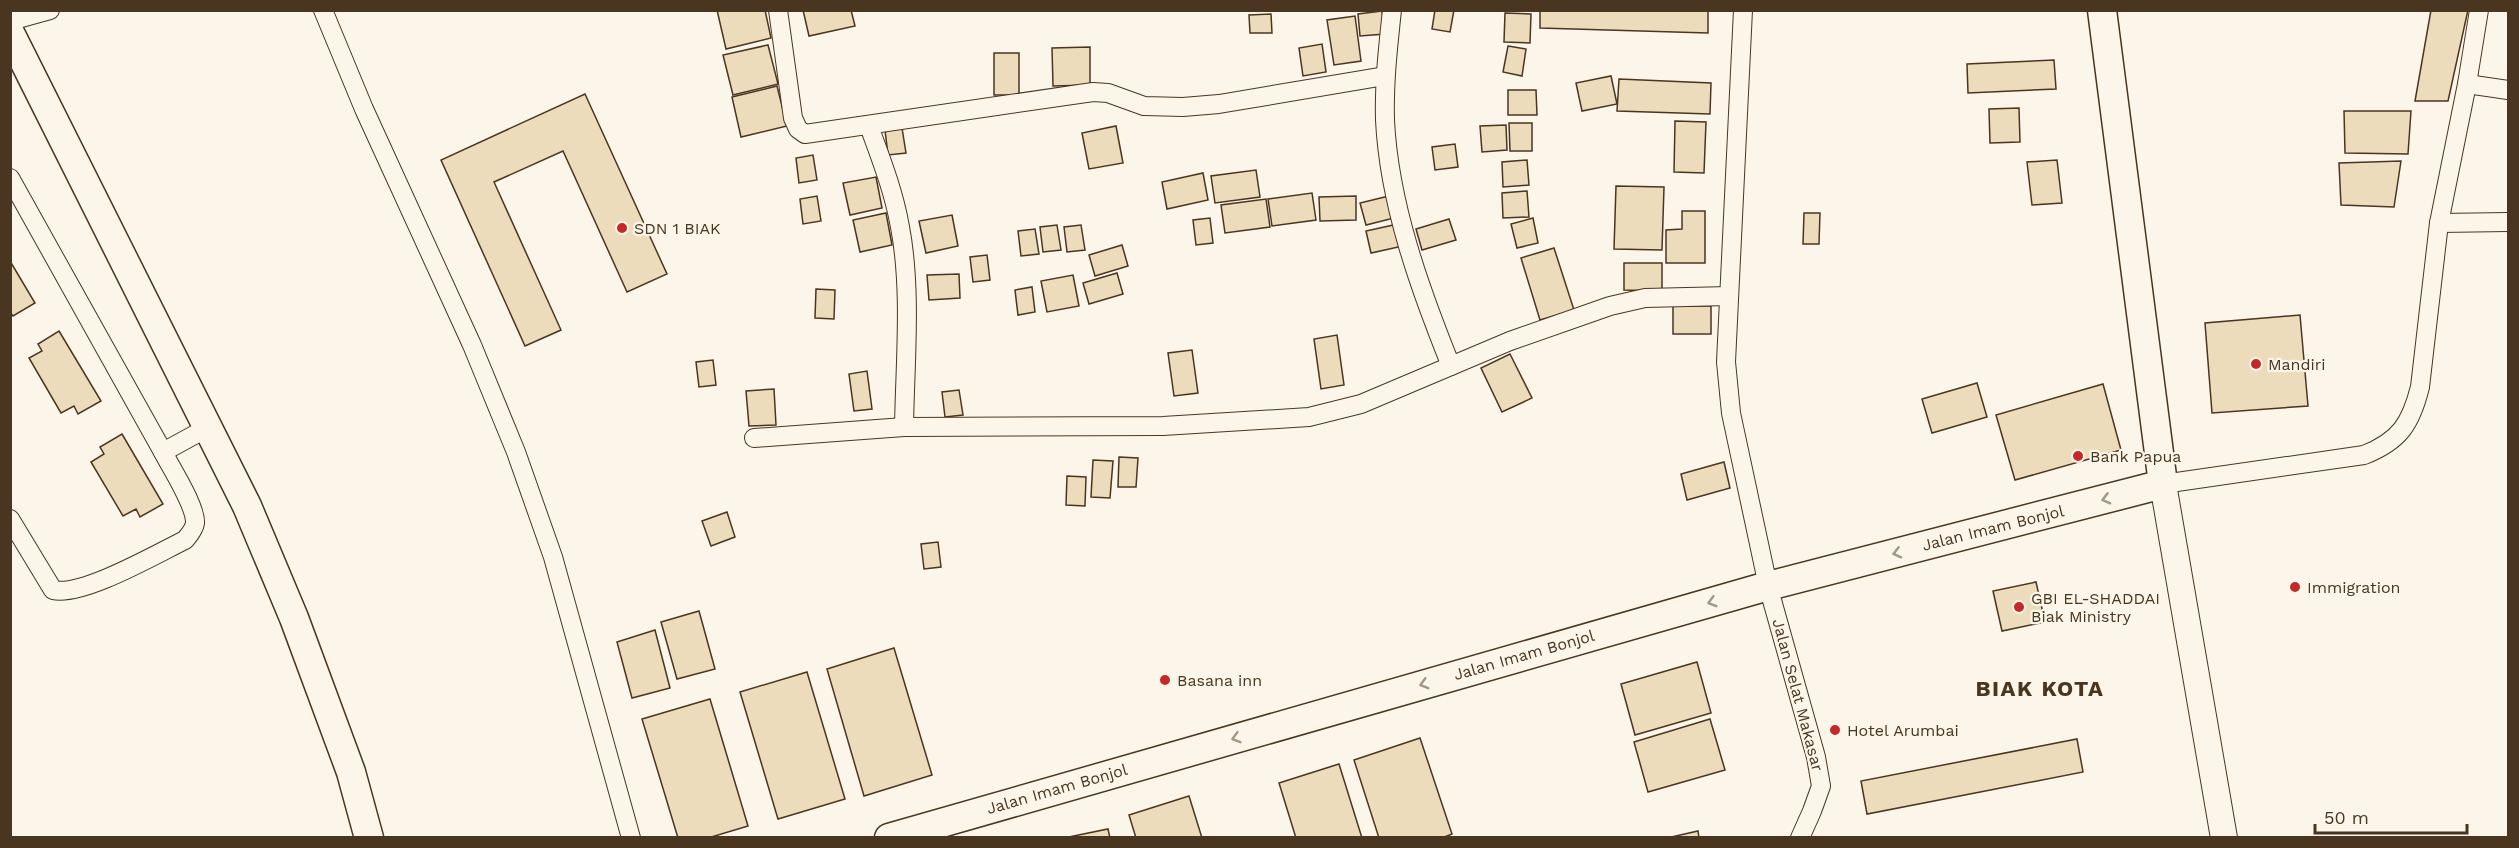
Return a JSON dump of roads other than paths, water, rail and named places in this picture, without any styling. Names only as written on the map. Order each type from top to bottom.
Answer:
[{"type":"main road","points":[[2102,10],[2163,484],[2224,837]]},
{"type":"main road","points":[[10,33],[247,506],[294,618],[351,771],[369,837]]},
{"type":"main road","name":"Jalan Imam Bonjol","points":[[889,837],[946,830],[1768,586],[2163,484]]},
{"type":"street","points":[[10,21],[50,10]]},
{"type":"street","points":[[323,10],[364,110],[472,345],[516,452],[553,557],[631,837]]},
{"type":"street","points":[[778,10],[794,118],[798,129],[805,134],[1093,92],[1108,93],[1154,107],[1219,105],[1385,76]]},
{"type":"street","points":[[1392,10],[1385,76],[1385,122],[1391,164],[1409,254],[1451,366]]},
{"type":"street","name":"Jalan Selat Makasar","points":[[1743,10],[1726,362],[1731,413],[1768,586],[1813,746],[1821,786],[1800,837]]},
{"type":"street","points":[[2163,484],[2364,455],[2382,448],[2400,434],[2414,413],[2420,387],[2439,223],[2467,84],[2479,10]]},
{"type":"street","points":[[2467,84],[2508,90]]},
{"type":"street","points":[[869,126],[892,192],[900,228],[905,312],[904,427]]},
{"type":"street","points":[[10,178],[163,452],[192,510],[195,522],[192,532],[185,540],[77,590],[64,593],[53,590],[10,519]]},
{"type":"street","points":[[2439,223],[2508,222]]},
{"type":"street","points":[[754,438],[904,427],[1163,426],[1309,417],[1361,404],[1510,341],[1610,306],[1654,297],[1729,296]]},
{"type":"street","points":[[163,452],[207,428]]},
{"type":"place","name":"SDN 1 BIAK","points":[[622,228]]},
{"type":"place","name":"Mandiri","points":[[2256,364]]},
{"type":"place","name":"Bank Papua","points":[[2078,456]]},
{"type":"place","name":"Immigration","points":[[2295,587]]},
{"type":"place","name":"GBI EL-SHADDAI Biak Ministry","points":[[2019,607]]},
{"type":"place","name":"Basana inn","points":[[1165,680]]},
{"type":"place","name":"Hotel Arumbai","points":[[1835,730]]},
{"type":"district","name":"BIAK KOTA","points":[[2040,688]]}]
